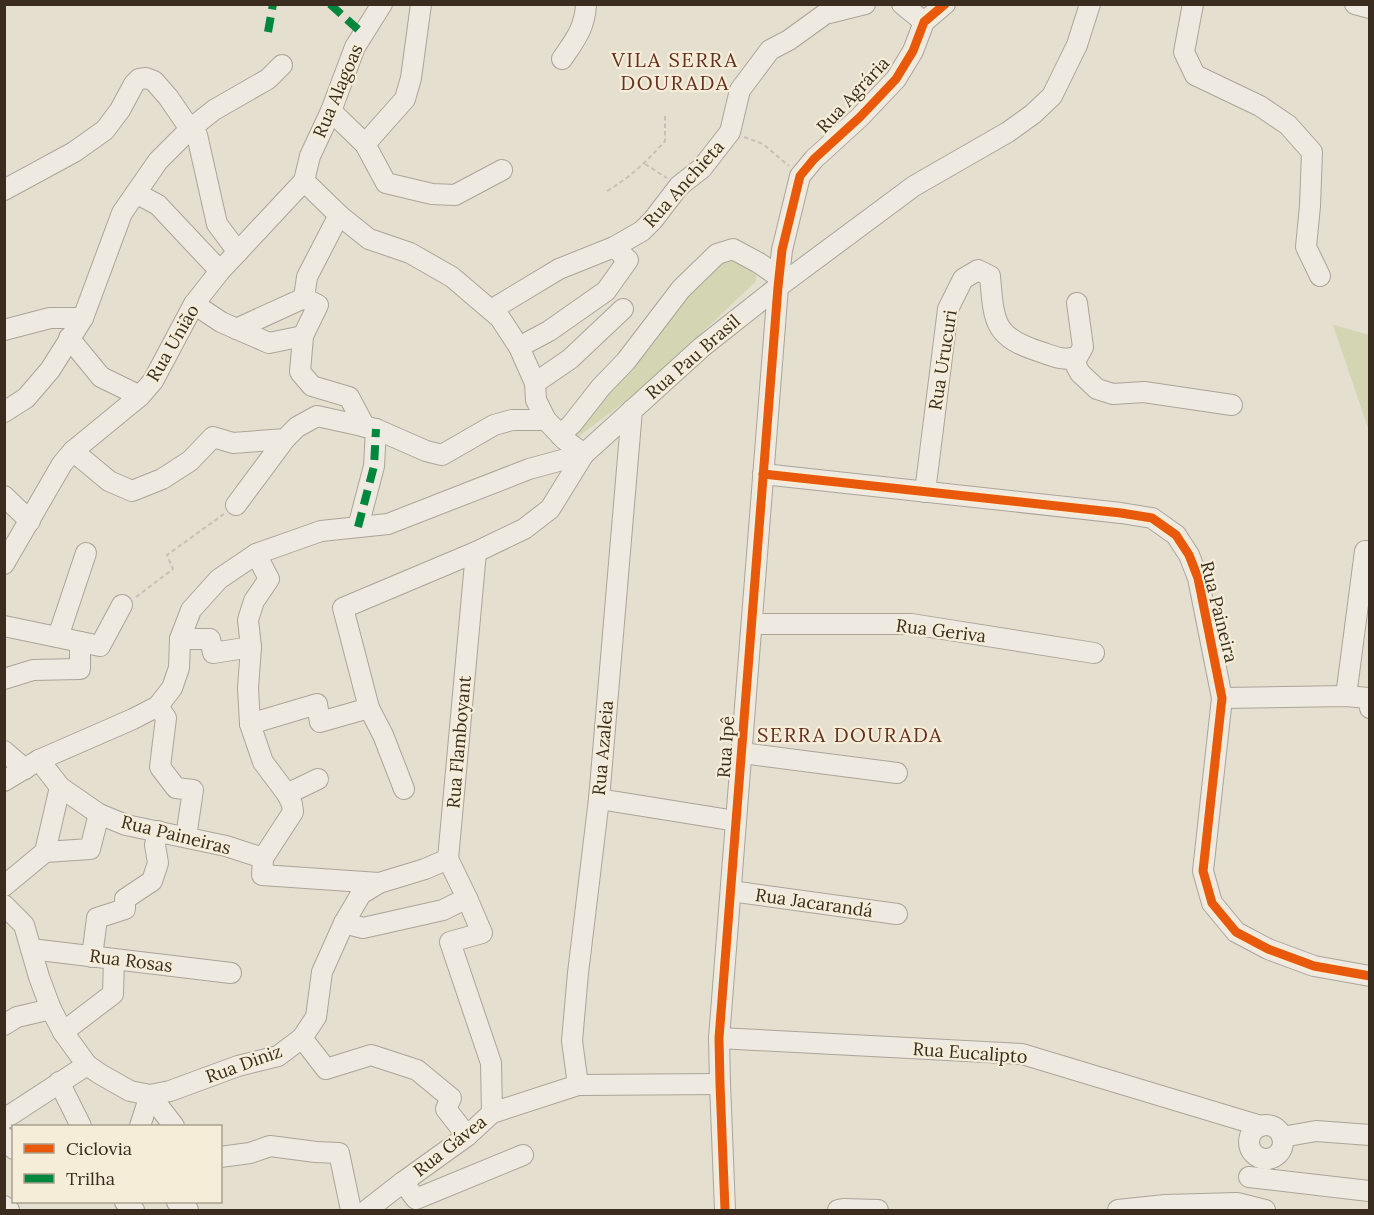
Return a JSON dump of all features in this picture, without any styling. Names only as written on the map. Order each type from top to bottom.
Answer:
[{"type":"street","name":"Rua Alagoas","points":[[304,181],[310,156],[331,111],[355,47],[382,4]]},
{"type":"street","points":[[365,144],[405,99],[411,78],[421,4]]},
{"type":"street","points":[[562,59],[581,31],[586,17],[586,4]]},
{"type":"street","name":"Rua Anchieta","points":[[491,310],[559,269],[614,247],[642,231],[679,186],[702,168],[730,132],[740,90],[770,50],[789,40],[825,14],[865,4]]},
{"type":"street","points":[[902,4],[924,22]]},
{"type":"street","name":"Rua Agrária","points":[[800,176],[814,159],[861,117],[896,79],[913,51],[924,22],[945,4]]},
{"type":"street","name":"Rua Pau Brasil","points":[[369,708],[343,608],[476,552],[524,529],[550,509],[584,454],[702,347],[779,282],[914,186],[1008,132],[1034,114],[1052,96],[1077,45],[1090,4]]},
{"type":"street","points":[[1193,4],[1184,52],[1196,75],[1260,106],[1288,125],[1312,152],[1306,247],[1320,276]]},
{"type":"street","points":[[1355,4],[1370,8]]},
{"type":"street","points":[[4,412],[26,398],[50,370],[83,318],[122,213],[158,161],[189,129],[214,110],[268,78],[282,65]]},
{"type":"street","points":[[4,190],[74,152],[105,130],[120,110],[134,84],[139,79],[146,78],[154,81],[168,97],[189,129],[197,135],[217,224],[237,252]]},
{"type":"street","points":[[331,111],[365,144],[386,183],[432,194],[456,195],[502,170]]},
{"type":"street","name":"Rua Ipê","points":[[725,1210],[720,1038],[779,282],[782,250],[800,176]]},
{"type":"street","points":[[304,181],[339,215],[369,239],[410,253],[452,277],[500,318],[519,347],[534,382],[536,400],[553,428],[584,454]]},
{"type":"street","name":"Rua União","points":[[4,564],[62,464],[74,451],[140,396],[153,381],[194,304],[237,252],[304,181]]},
{"type":"street","points":[[136,193],[158,206],[220,272]]},
{"type":"street","points":[[304,298],[307,277],[339,215]]},
{"type":"street","points":[[519,347],[549,331],[606,291],[628,260],[614,247]]},
{"type":"street","points":[[236,505],[285,439],[297,427],[317,416],[370,428],[426,451],[442,455],[494,425],[512,420],[553,428],[572,424],[601,387],[626,361],[681,289],[717,254],[734,249],[759,263],[779,282]]},
{"type":"street","name":"Rua Urucuri","points":[[925,492],[948,309],[963,279],[978,270],[990,276],[997,323],[1005,336],[1023,347],[1064,360],[1072,358]]},
{"type":"street","points":[[236,329],[304,298]]},
{"type":"street","points":[[304,298],[318,305],[303,336],[300,372],[312,386],[349,397],[370,428],[374,466],[358,527]]},
{"type":"street","points":[[1077,303],[1083,347],[1077,358],[1072,358],[1080,373],[1097,389],[1113,394],[1144,392],[1232,405]]},
{"type":"street","points":[[194,304],[220,322],[269,343],[303,336]]},
{"type":"street","points":[[534,382],[570,359],[623,309]]},
{"type":"street","points":[[4,330],[50,318],[83,318]]},
{"type":"street","points":[[69,338],[101,377],[140,396]]},
{"type":"street","name":"Rua Azaleia","points":[[578,1085],[572,1041],[599,800],[632,410]]},
{"type":"street","points":[[74,451],[109,481],[132,491],[162,479],[190,460],[213,437],[233,443],[285,439]]},
{"type":"street","points":[[4,781],[32,764],[158,706],[172,688],[178,668],[180,639],[191,610],[219,579],[256,554],[321,531],[388,524],[529,469],[584,454]]},
{"type":"street","name":"Rua Paineira","points":[[763,474],[1121,513],[1152,518],[1176,535],[1189,555],[1198,578],[1222,698],[1203,871],[1212,903],[1236,932],[1268,950],[1314,966],[1370,976]]},
{"type":"street","points":[[4,496],[30,521]]},
{"type":"street","points":[[1346,696],[1365,551],[1370,552]]},
{"type":"street","name":"Rua Flamboyant","points":[[448,859],[476,552]]},
{"type":"street","points":[[58,637],[86,553]]},
{"type":"street","points":[[256,554],[269,579],[254,600],[248,620],[251,647],[248,688],[250,724],[263,762],[287,794],[293,812],[263,858],[262,875],[379,883],[425,869],[448,859],[482,933],[450,942],[491,1063],[492,1113]]},
{"type":"street","points":[[4,626],[100,646],[122,605]]},
{"type":"street","name":"Rua Geriva","points":[[752,624],[911,624],[1094,653]]},
{"type":"street","points":[[180,639],[210,639],[213,653],[251,647]]},
{"type":"street","points":[[4,679],[33,670],[80,669],[80,642]]},
{"type":"street","points":[[1222,698],[1346,696],[1369,701]]},
{"type":"street","points":[[250,724],[317,704],[320,722],[369,708],[383,735],[404,789]]},
{"type":"street","points":[[158,706],[166,718],[160,767],[176,788],[193,790],[186,837]]},
{"type":"street","name":"Rua Paineiras","points":[[4,751],[32,764],[99,814],[126,825],[226,846],[263,858]]},
{"type":"street","points":[[742,753],[897,773]]},
{"type":"street","points":[[287,794],[318,779]]},
{"type":"street","points":[[45,852],[60,787]]},
{"type":"street","points":[[599,800],[736,820]]},
{"type":"street","points":[[4,886],[45,852],[90,849],[99,814]]},
{"type":"street","points":[[92,957],[97,918],[126,909],[125,898],[152,881],[158,863],[155,845],[158,831]]},
{"type":"street","name":"Rua Diniz","points":[[150,1095],[170,1091],[238,1066],[278,1056],[302,1038],[316,1017],[322,972],[344,923],[361,894],[379,883]]},
{"type":"street","name":"Rua Jacarandá","points":[[731,891],[897,914]]},
{"type":"street","points":[[344,923],[363,928],[443,910],[467,898]]},
{"type":"street","points":[[4,905],[24,925],[51,1010],[63,1032],[87,1065],[130,1091],[150,1095],[173,1125]]},
{"type":"street","name":"Rua Rosas","points":[[31,949],[231,974]]},
{"type":"street","points":[[63,1032],[113,994],[114,959]]},
{"type":"street","points":[[4,1025],[17,1017],[51,1010]]},
{"type":"street","points":[[302,1038],[326,1069],[371,1055],[417,1070],[451,1098],[446,1109],[467,1136]]},
{"type":"street","name":"Rua Eucalipto","points":[[720,1038],[1022,1054],[1212,1111],[1256,1142]]},
{"type":"street","points":[[4,1119],[87,1065]]},
{"type":"street","points":[[59,1082],[80,1125]]},
{"type":"street","name":"Rua Gávea","points":[[367,1210],[467,1136],[492,1113],[578,1085],[720,1084]]},
{"type":"street","points":[[140,1125],[150,1095]]},
{"type":"street","points":[[1235,1207],[1249,1177],[1256,1142],[1267,1126],[1279,1132],[1283,1144],[1277,1156],[1264,1159],[1256,1142]]},
{"type":"street","points":[[1282,1137],[1316,1131],[1370,1135]]},
{"type":"street","points":[[222,1157],[250,1153],[270,1146],[339,1153],[351,1210]]},
{"type":"street","points":[[403,1182],[419,1205],[523,1155]]},
{"type":"street","points":[[1249,1177],[1369,1191]]},
{"type":"street","points":[[1118,1210],[1165,1205],[1265,1210]]},
{"type":"street","points":[[4,1206],[9,1210]]},
{"type":"street","points":[[838,1210],[878,1210]]},
{"type":"path","points":[[607,190],[645,164],[665,141],[665,116]]},
{"type":"path","points":[[730,132],[763,144],[800,176]]},
{"type":"path","points":[[645,164],[679,186]]},
{"type":"path","points":[[122,605],[145,592],[173,569],[166,555],[236,505]]},
{"type":"green space","points":[[714,248],[757,260],[756,281],[648,384],[578,437],[566,422],[679,275]]},
{"type":"green space","points":[[1333,325],[1369,335],[1369,431]]},
{"type":"marked path","points":[[268,32],[273,4]]},
{"type":"marked path","points":[[330,4],[363,34]]},
{"type":"marked path","points":[[358,527],[374,466],[376,429]]},
{"type":"cycle path","points":[[725,1210],[719,1038],[782,250],[800,176],[814,159],[860,117],[896,79],[913,51],[924,22],[945,4]]},
{"type":"cycle path","points":[[763,474],[1121,513],[1152,518],[1176,535],[1189,555],[1198,578],[1222,698],[1203,871],[1212,903],[1236,932],[1268,949],[1314,966],[1370,976]]},
{"type":"district","name":"VILA SERRA DOURADA","points":[[675,72]]},
{"type":"district","name":"SERRA DOURADA","points":[[850,735]]}]
